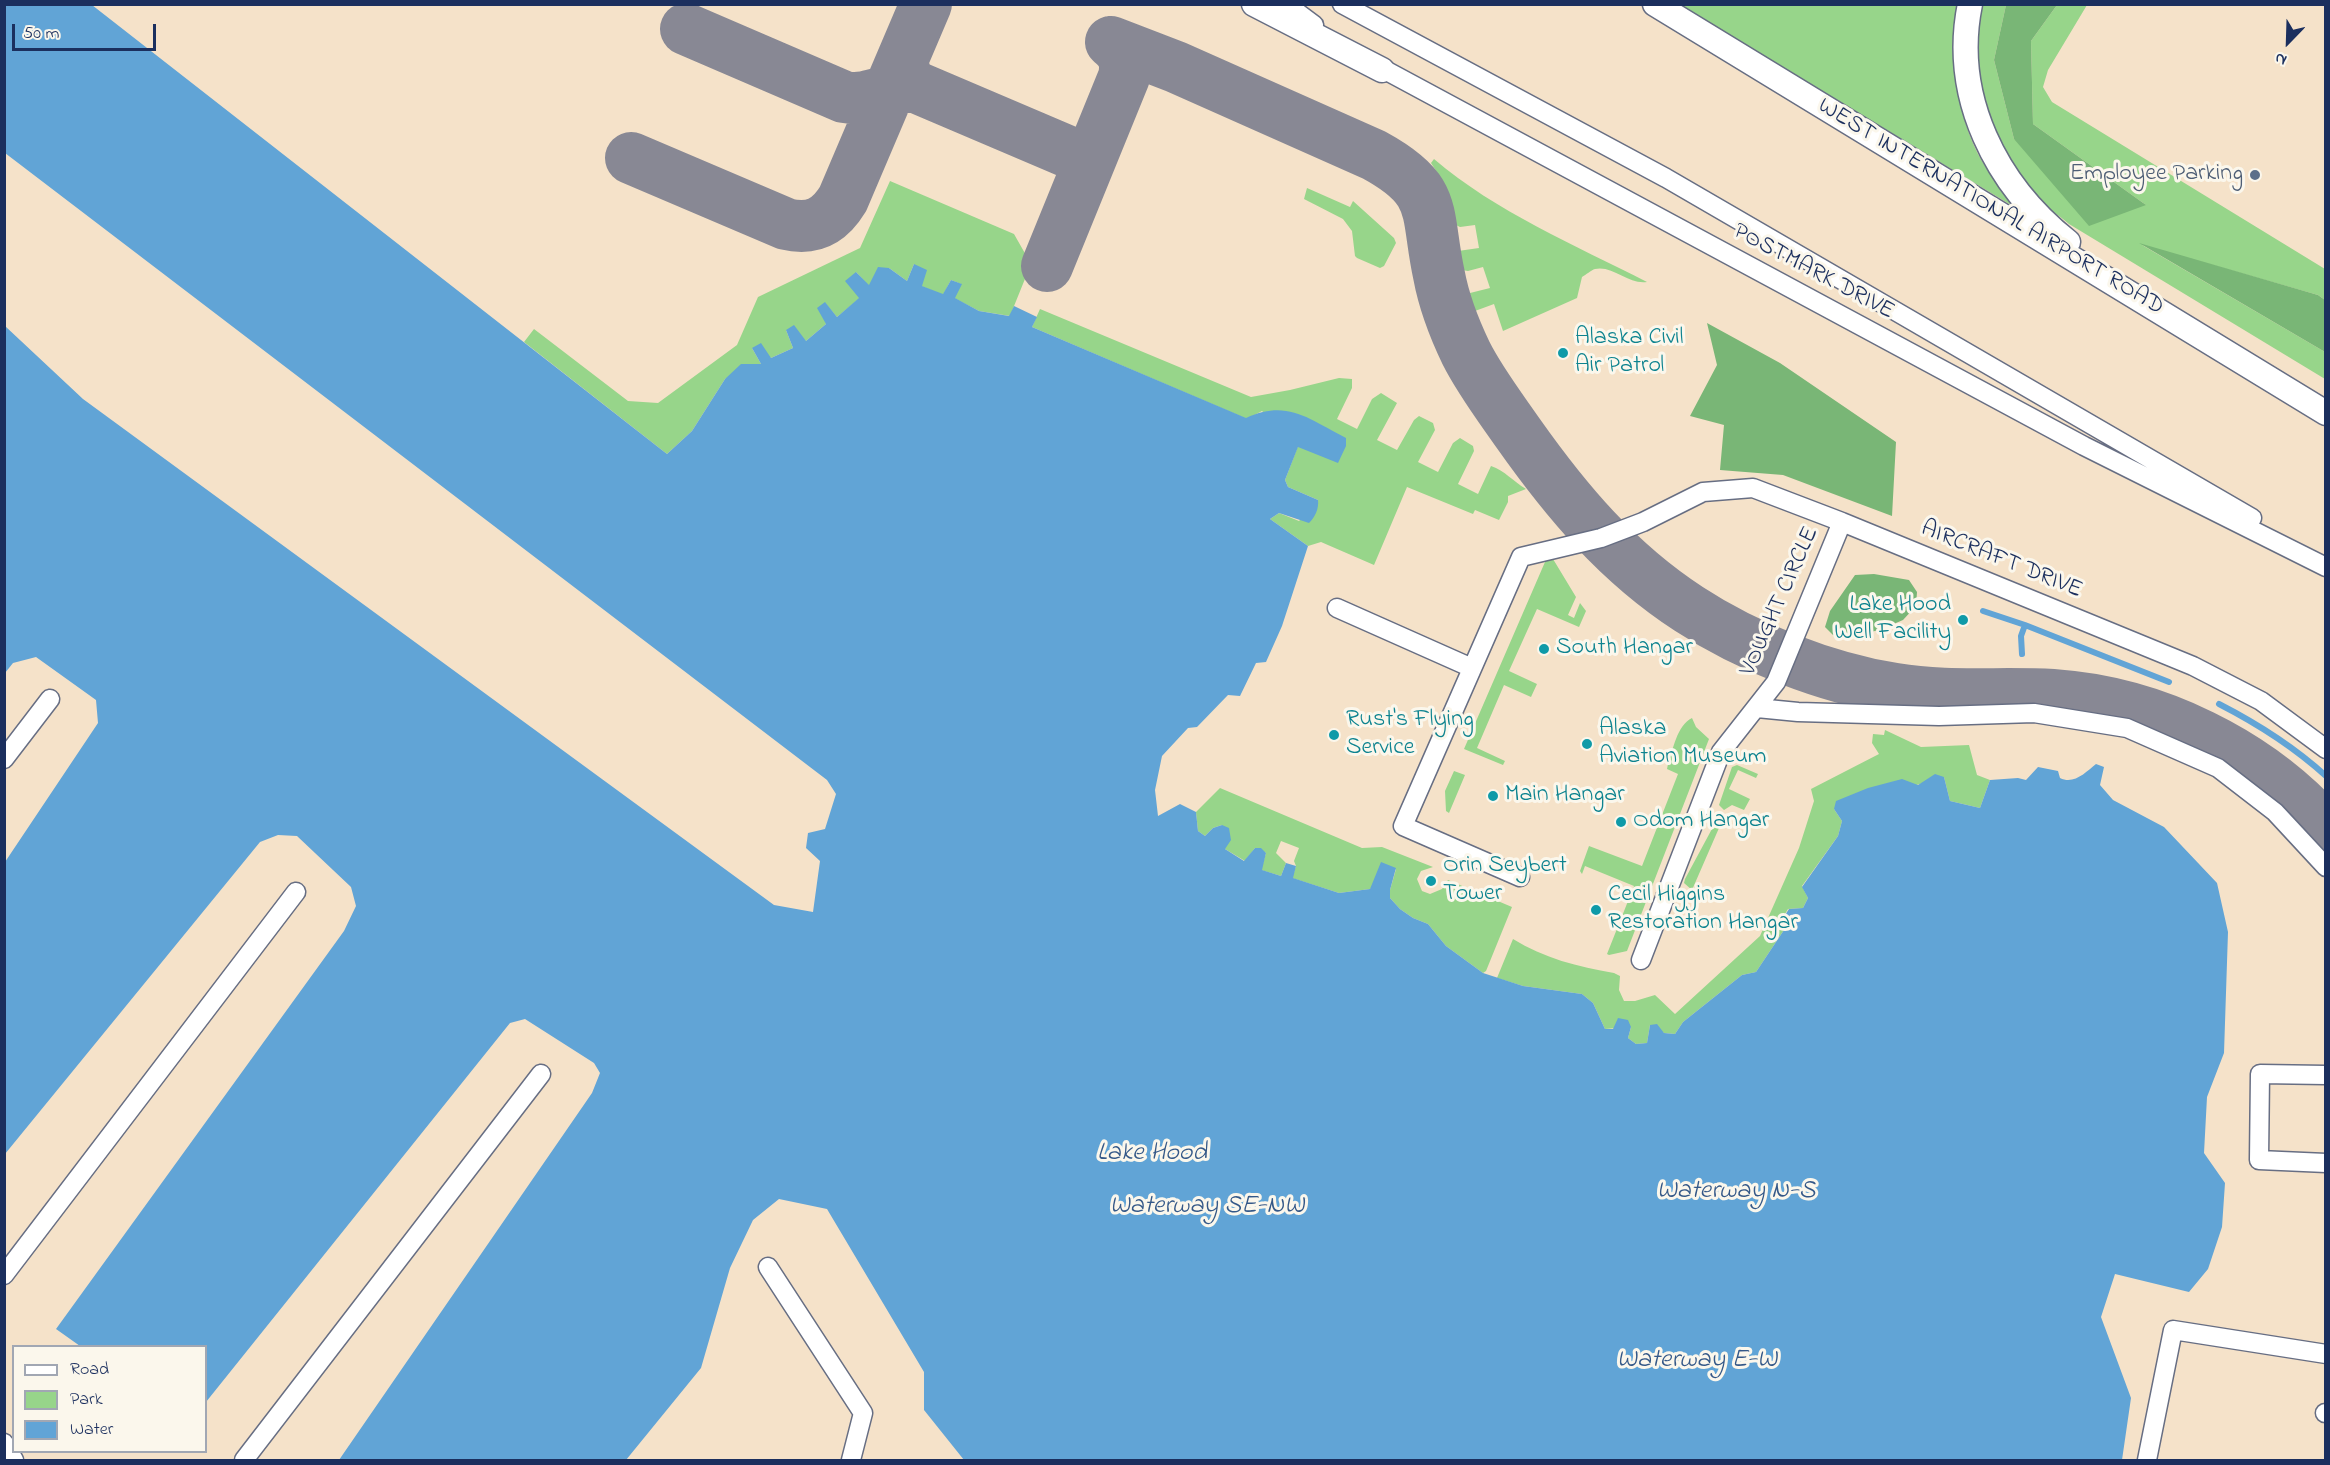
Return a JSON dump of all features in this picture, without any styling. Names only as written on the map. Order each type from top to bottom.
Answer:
[{"type":"main road","points":[[1254,4],[1382,70]]},
{"type":"main road","name":"WEST INTERNATIONAL AIRPORT ROAD","points":[[1655,4],[2325,413]]},
{"type":"main road","points":[[1970,4],[1965,38],[1969,85],[1987,143],[2000,169],[2038,216],[2142,301]]},
{"type":"main road","points":[[2293,393],[2325,408]]},
{"type":"street","name":"POSTMARK DRIVE","points":[[1286,4],[1325,33],[1382,70],[2084,446],[2325,567]]},
{"type":"street","name":"POSTMARK DRIVE","points":[[1342,4],[1666,178],[2325,561]]},
{"type":"street","name":"AIRCRAFT DRIVE","points":[[1472,668],[1521,557],[1601,538],[1643,522],[1703,492],[1753,488],[1842,522],[2193,666],[2261,701],[2325,749]]},
{"type":"street","name":"VOUGHT CIRCLE","points":[[1641,960],[1721,752],[1776,682],[1842,522]]},
{"type":"street","points":[[1338,608],[1472,668],[1403,826],[1520,877]]},
{"type":"street","points":[[4,759],[50,699]]},
{"type":"street","points":[[1757,708],[1798,712],[1939,716],[2034,713],[2127,728],[2218,768],[2275,812],[2325,867]]},
{"type":"street","points":[[4,1275],[296,892]]},
{"type":"street","points":[[244,1461],[541,1074]]},
{"type":"street","points":[[2325,1075],[2260,1074],[2259,1095],[2259,1160],[2325,1163]]},
{"type":"street","points":[[768,1267],[863,1413],[851,1461]]},
{"type":"street","points":[[2147,1461],[2173,1330],[2325,1354]]},
{"type":"street","points":[[4,1443],[14,1461]]},
{"type":"green space","points":[[1679,5],[1958,5],[1956,63],[1963,116],[1978,154],[2011,205]]},
{"type":"green space","points":[[1983,5],[2006,5],[1994,60],[2014,139],[2146,205],[2033,124],[2031,41],[2057,5],[2087,5],[2048,70],[2043,87],[2052,102],[2325,269],[2325,300],[2318,295],[2142,245],[2325,352],[2325,379],[2069,224],[2037,198],[2001,145],[1986,104],[1978,62],[1977,41]]},
{"type":"green space","points":[[2006,5],[2057,5],[2031,41],[2033,124],[2146,205],[2089,226],[2014,139],[1994,60]]},
{"type":"green space","points":[[1434,159],[1458,178],[1510,211],[1647,282],[1634,281],[1608,270],[1592,270],[1582,277],[1577,298],[1503,331],[1494,304],[1475,311],[1465,309],[1463,301],[1466,294],[1490,288],[1483,267],[1468,271],[1456,269],[1453,255],[1458,251],[1479,248],[1475,225],[1460,227],[1450,222],[1445,191],[1431,163]]},
{"type":"green space","points":[[890,181],[1014,234],[1031,264],[1010,316],[979,311],[954,298],[961,284],[951,280],[943,295],[921,286],[914,264],[907,281],[889,268],[869,286],[856,272],[860,298],[837,317],[825,303],[826,324],[806,341],[786,330],[793,348],[771,358],[752,348],[761,364],[725,379],[692,431],[667,454],[524,342],[534,329],[628,401],[658,403],[737,345],[758,297],[860,248]]},
{"type":"green space","points":[[1307,188],[1350,207],[1353,201],[1394,238],[1396,243],[1384,266],[1380,268],[1355,256],[1352,231],[1343,219],[1304,199]]},
{"type":"green space","points":[[2139,243],[2318,295],[2325,300],[2325,352]]},
{"type":"green space","points":[[1040,309],[1251,397],[1339,378],[1352,379],[1352,388],[1337,419],[1357,429],[1372,399],[1381,393],[1397,403],[1377,440],[1397,450],[1414,420],[1419,416],[1433,423],[1435,430],[1418,462],[1438,472],[1453,443],[1460,438],[1473,446],[1474,451],[1458,484],[1478,494],[1491,466],[1505,473],[1526,489],[1508,496],[1508,502],[1499,520],[1475,510],[1473,514],[1407,487],[1374,565],[1321,542],[1308,546],[1270,519],[1279,513],[1299,521],[1318,500],[1288,487],[1285,480],[1298,446],[1262,411],[1247,419],[1032,327]]},
{"type":"green space","points":[[1707,323],[1780,363],[1896,442],[1892,516],[1783,475],[1720,470],[1724,425],[1690,416],[1717,365]]},
{"type":"green space","points":[[1549,558],[1553,559],[1576,597],[1568,615],[1574,618],[1580,603],[1586,611],[1579,627],[1537,609],[1509,671],[1537,684],[1531,697],[1504,685],[1477,748],[1505,761],[1503,765],[1464,749],[1545,562]]},
{"type":"green space","points":[[1874,574],[1909,580],[1917,592],[1916,606],[1903,620],[1882,629],[1849,638],[1833,635],[1825,627],[1830,611],[1855,575]]},
{"type":"green space","points":[[1692,718],[1696,727],[1709,739],[1627,951],[1609,955],[1607,954],[1634,886],[1585,866],[1582,874],[1580,871],[1589,846],[1642,866],[1678,774],[1667,769],[1674,745],[1683,726]]},
{"type":"green space","points":[[1885,730],[1921,747],[1969,745],[1977,775],[1990,780],[1980,808],[1950,801],[1944,777],[1834,809],[1842,821],[1838,836],[1802,886],[1808,898],[1803,908],[1788,909],[1781,921],[1784,930],[1756,972],[1742,975],[1683,1022],[1675,1034],[1664,1033],[1650,1025],[1647,1043],[1636,1044],[1628,1038],[1631,1027],[1605,1029],[1593,1003],[1582,994],[1523,986],[1497,978],[1513,939],[1562,961],[1614,973],[1620,976],[1619,990],[1624,1001],[1635,1001],[1655,995],[1675,1014],[1760,936],[1799,848],[1814,801],[1811,789],[1879,754],[1872,743],[1873,734],[1884,735]]},
{"type":"green space","points":[[1737,765],[1758,774],[1756,778],[1738,770],[1729,789],[1750,799],[1744,810],[1732,805],[1724,810],[1719,805],[1732,767]]},
{"type":"green space","points":[[1454,771],[1465,775],[1449,813],[1446,811],[1445,791]]},
{"type":"green space","points":[[1220,788],[1362,848],[1382,847],[1433,867],[1421,871],[1417,879],[1422,891],[1430,894],[1442,889],[1448,880],[1512,907],[1486,971],[1483,973],[1446,946],[1428,924],[1413,918],[1390,898],[1396,869],[1370,889],[1339,893],[1292,878],[1296,866],[1294,861],[1299,848],[1281,841],[1276,853],[1286,863],[1281,876],[1261,870],[1266,853],[1255,848],[1245,861],[1225,849],[1222,825],[1213,828],[1205,836],[1198,831],[1196,812]]},
{"type":"green space","points":[[1713,827],[1719,828],[1692,890],[1684,883],[1685,879]]},
{"type":"water","name":"Lake Hood","points":[[4,5],[92,5],[667,454],[692,431],[725,379],[741,364],[761,364],[752,348],[761,343],[771,358],[793,348],[786,330],[794,325],[806,341],[826,324],[817,308],[825,302],[837,317],[859,298],[845,281],[856,272],[869,285],[878,267],[889,268],[907,281],[914,264],[927,270],[922,286],[943,294],[951,280],[962,284],[955,298],[979,311],[1009,316],[1014,306],[1037,317],[1032,327],[1246,418],[1274,410],[1286,411],[1309,418],[1346,438],[1346,446],[1338,463],[1298,447],[1285,480],[1288,487],[1318,500],[1318,507],[1309,523],[1279,513],[1270,519],[1308,546],[1282,626],[1266,662],[1256,663],[1240,696],[1228,695],[1197,727],[1188,728],[1162,756],[1155,790],[1158,816],[1180,804],[1196,812],[1198,831],[1205,836],[1213,828],[1222,825],[1229,828],[1231,840],[1225,849],[1244,861],[1255,848],[1261,848],[1266,853],[1262,870],[1281,876],[1286,863],[1296,866],[1293,878],[1339,893],[1370,889],[1381,862],[1396,868],[1390,898],[1413,918],[1428,924],[1446,946],[1483,973],[1523,986],[1582,994],[1593,1003],[1605,1029],[1613,1029],[1618,1018],[1628,1020],[1631,1027],[1628,1038],[1636,1044],[1647,1043],[1650,1025],[1657,1024],[1664,1033],[1675,1034],[1683,1022],[1742,975],[1756,972],[1784,930],[1781,921],[1789,909],[1803,908],[1808,898],[1802,887],[1838,836],[1842,821],[1834,809],[1836,801],[1868,788],[1902,779],[1918,785],[1935,774],[1944,777],[1950,801],[1980,808],[1990,780],[2018,778],[2026,780],[2038,767],[2058,771],[2060,778],[2070,780],[2080,777],[2096,764],[2104,767],[2100,785],[2113,800],[2164,827],[2217,883],[2228,932],[2224,1053],[2207,1097],[2204,1153],[2225,1183],[2222,1227],[2208,1269],[2189,1292],[2115,1274],[2101,1317],[2131,1398],[2122,1460],[964,1460],[924,1410],[924,1372],[827,1209],[779,1199],[753,1220],[730,1268],[701,1368],[626,1460],[339,1460],[592,1093],[600,1073],[594,1063],[525,1019],[510,1023],[207,1401],[207,1345],[79,1345],[56,1329],[344,931],[356,906],[351,887],[297,836],[278,835],[260,842],[5,1154],[5,862],[98,723],[96,700],[36,657],[13,663],[5,673],[5,326],[83,399],[774,905],[813,912],[820,861],[806,848],[808,833],[825,829],[836,794],[827,780],[5,153]]},
{"type":"waterway","points":[[1983,611],[2025,625],[2169,682]]},
{"type":"waterway","points":[[2022,654],[2021,636],[2025,625]]},
{"type":"waterway","points":[[2219,704],[2275,736],[2326,776]]},
{"type":"taxiway","points":[[631,158],[786,224],[804,226],[826,219],[843,199],[926,4]]},
{"type":"taxiway","points":[[686,29],[844,97],[872,96],[897,88],[916,87]]},
{"type":"taxiway","points":[[1111,42],[1176,67],[1374,155],[1410,180],[1426,204],[1441,285],[1450,315],[1466,353],[1484,384],[1536,458],[1574,506],[1639,572],[1689,609],[1761,648],[1815,669],[1869,684],[1915,692],[2053,695],[2129,708],[2166,720],[2237,755],[2299,801],[2326,829]]},
{"type":"taxiway","points":[[1047,266],[1124,77],[1123,57],[1119,49],[1111,42]]},
{"type":"taxiway","points":[[901,63],[908,80],[916,87],[1071,153],[1079,154],[1095,148]]},
{"type":"place","name":"Employee Parking","points":[[2255,175]]},
{"type":"place","name":"Alaska Civil Air Patrol","points":[[1563,353]]},
{"type":"place","name":"Lake Hood Well Facility","points":[[1963,620]]},
{"type":"place","name":"South Hangar","points":[[1544,649]]},
{"type":"place","name":"Rust's Flying Service","points":[[1334,735]]},
{"type":"place","name":"Alaska Aviation Museum","points":[[1587,744]]},
{"type":"place","name":"Main Hangar","points":[[1493,796]]},
{"type":"place","name":"Odom Hangar","points":[[1621,822]]},
{"type":"place","name":"Orin Seybert Tower","points":[[1431,881]]},
{"type":"place","name":"Cecil Higgins Restoration Hangar","points":[[1596,910]]},
{"type":"water label","name":"Waterway N-S","points":[[1736,1193]]},
{"type":"water label","name":"Waterway SE-NW","points":[[1207,1208]]},
{"type":"water label","name":"Waterway E-W","points":[[1697,1362]]}]
